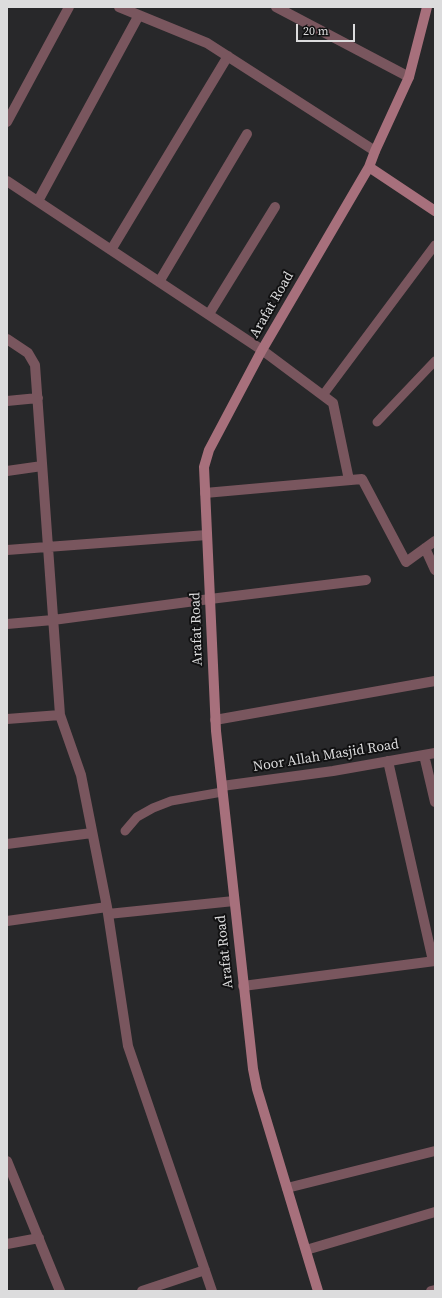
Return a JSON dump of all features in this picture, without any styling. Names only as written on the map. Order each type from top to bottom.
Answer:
[{"type":"street","points":[[7,122],[69,7]]},
{"type":"street","points":[[119,7],[207,43],[375,151]]},
{"type":"street","points":[[276,7],[409,77]]},
{"type":"street","name":"Arafat Road","points":[[318,1291],[252,1069],[215,720],[204,468],[208,450],[262,350],[369,167],[409,77],[427,7]]},
{"type":"street","points":[[38,201],[139,15]]},
{"type":"street","points":[[111,250],[228,56]]},
{"type":"street","points":[[159,282],[247,134]]},
{"type":"street","points":[[369,167],[435,211]]},
{"type":"street","points":[[7,181],[262,350],[333,403],[349,480]]},
{"type":"street","points":[[209,314],[275,207]]},
{"type":"street","points":[[7,339],[28,353],[35,365],[60,715],[81,775],[108,911],[128,1046],[212,1291]]},
{"type":"street","points":[[7,402],[38,398]]},
{"type":"street","points":[[7,471],[42,466]]},
{"type":"street","points":[[205,493],[362,479],[406,562],[435,541]]},
{"type":"street","points":[[7,550],[207,535]]},
{"type":"street","points":[[424,548],[435,570]]},
{"type":"street","points":[[7,624],[53,620],[366,580]]},
{"type":"street","points":[[215,720],[435,681]]},
{"type":"street","points":[[7,719],[60,715]]},
{"type":"street","name":"Noor Allah Masjid Road","points":[[222,789],[435,753]]},
{"type":"street","points":[[424,755],[435,802]]},
{"type":"street","points":[[243,986],[434,961],[388,761]]},
{"type":"street","points":[[7,844],[92,833]]},
{"type":"street","points":[[7,921],[234,901]]},
{"type":"street","points":[[287,1188],[435,1151]]},
{"type":"street","points":[[7,1161],[60,1291]]},
{"type":"street","points":[[306,1250],[435,1212]]},
{"type":"street","points":[[7,1244],[39,1238]]},
{"type":"street","points":[[142,1291],[205,1270]]},
{"type":"street","points":[[431,1291],[435,1290]]},
{"type":"lane","points":[[323,395],[435,245]]},
{"type":"lane","points":[[377,422],[435,361]]},
{"type":"lane","points":[[125,831],[137,817],[153,808],[171,801],[222,789]]}]
